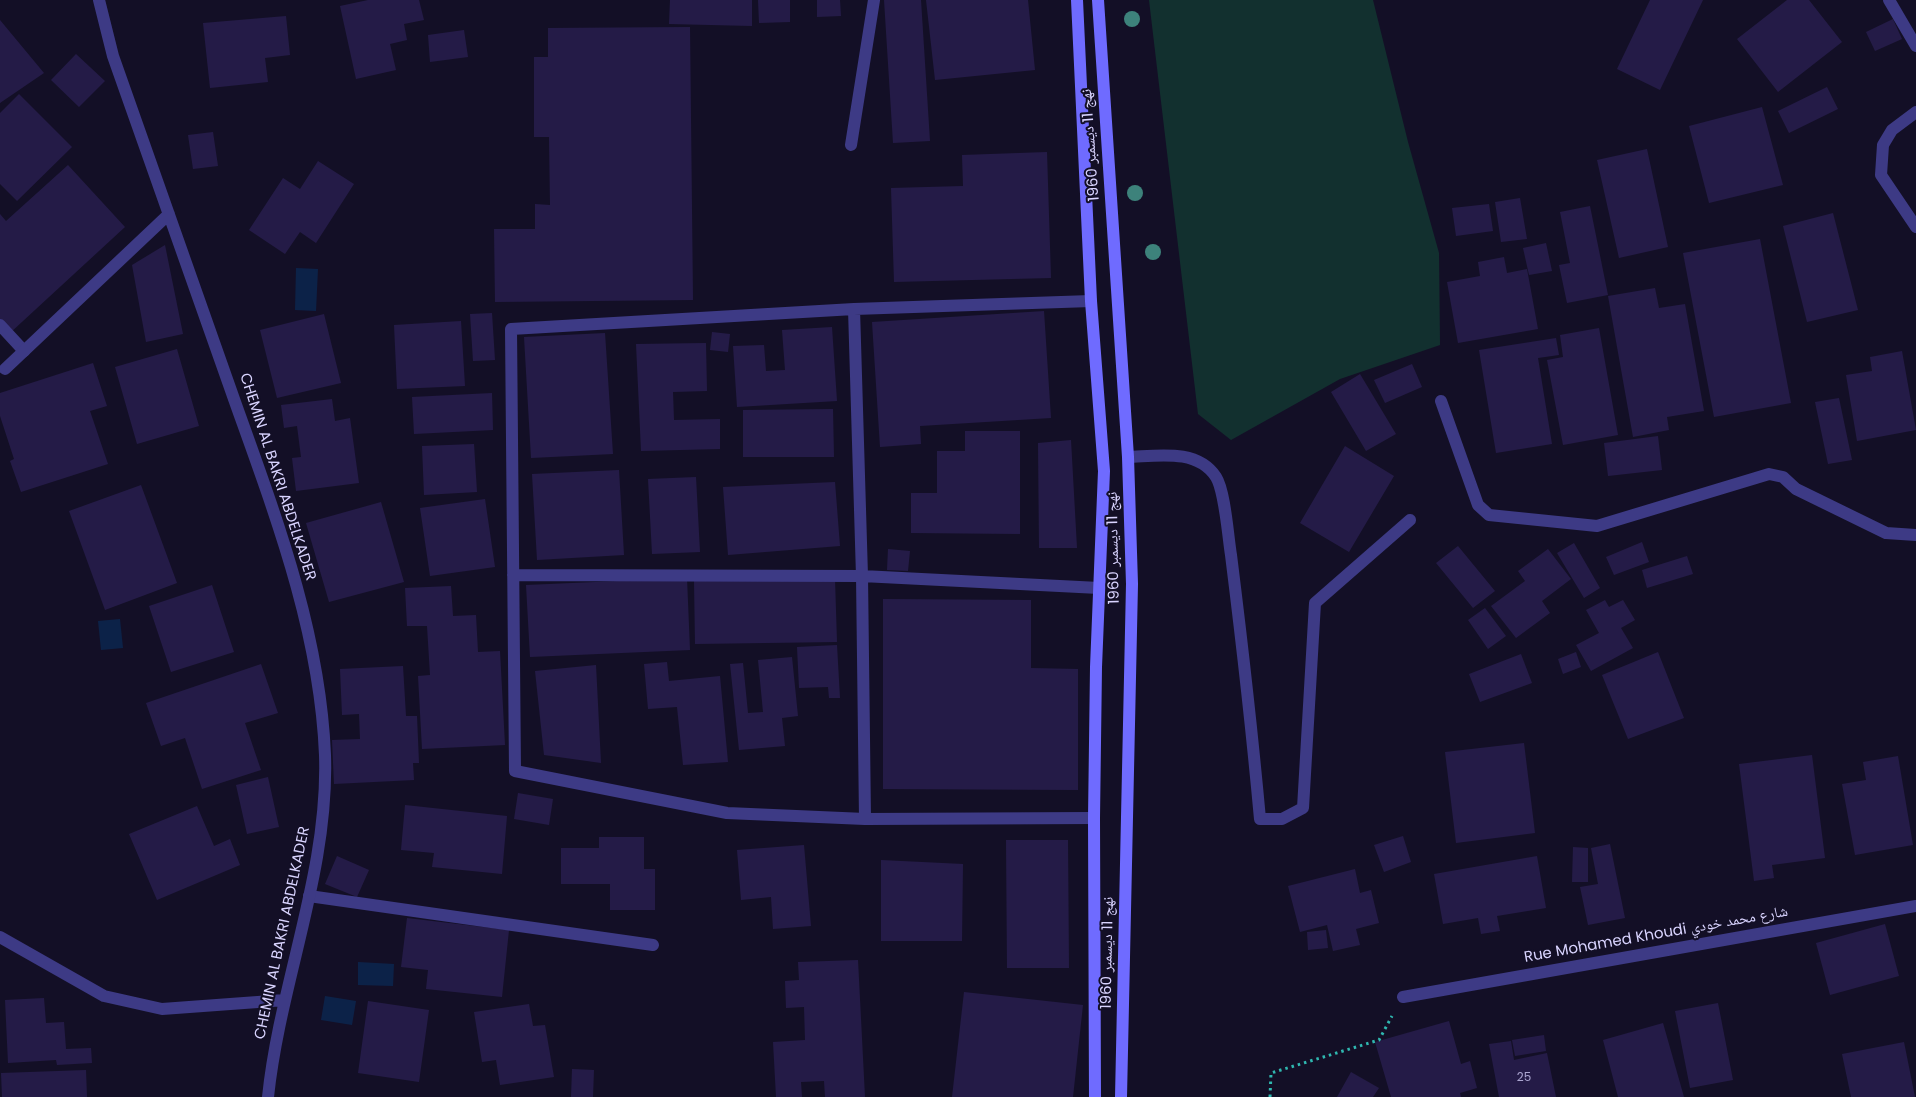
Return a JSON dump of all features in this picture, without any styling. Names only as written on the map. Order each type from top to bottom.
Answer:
[{"type":"main road","name":"نهج 11 ديسمبر 1960","points":[[1077,0],[1091,301],[1104,472],[1096,676],[1094,818],[1095,1097]]},
{"type":"main road","name":"نهج 11 ديسمبر 1960","points":[[1098,0],[1128,457],[1132,584],[1121,1097]]},
{"type":"street","name":"CHEMIN AL BAKRI ABDELKADER","points":[[99,0],[113,56],[284,539],[311,650],[320,704],[325,756],[322,822],[309,896],[285,1000],[268,1097]]},
{"type":"street","points":[[851,145],[874,0]]},
{"type":"street","points":[[1889,0],[1916,46]]},
{"type":"street","points":[[1916,112],[1892,130],[1883,145],[1881,174],[1916,227]]},
{"type":"street","points":[[5,368],[169,214]]},
{"type":"street","points":[[1091,301],[854,309],[510,329],[515,771],[727,812],[865,819],[1094,818]]},
{"type":"street","points":[[854,309],[862,576],[865,819]]},
{"type":"street","points":[[0,325],[24,351]]},
{"type":"street","points":[[1441,401],[1478,505],[1489,515],[1597,526],[1769,474],[1783,476],[1796,489],[1886,533],[1916,536]]},
{"type":"street","points":[[1128,457],[1182,456],[1201,463],[1216,478],[1224,504],[1236,593],[1260,819],[1282,819],[1303,808],[1315,603],[1410,520]]},
{"type":"street","points":[[513,575],[862,576],[1099,588]]},
{"type":"street","points":[[309,896],[653,945]]},
{"type":"street","name":"Rue Mohamed Khoudi شارع محمد خودي","points":[[1402,997],[1916,906]]},
{"type":"street","points":[[0,937],[104,996],[162,1008],[285,1000]]},
{"type":"path","points":[[1270,1097],[1270,1073],[1379,1040],[1402,997]]},
{"type":"green space","points":[[1149,0],[1373,0],[1408,142],[1439,253],[1440,345],[1340,379],[1231,440],[1198,414]]},
{"type":"water","points":[[296,268],[318,269],[316,311],[295,310]]},
{"type":"water","points":[[120,619],[123,648],[101,650],[98,621]]},
{"type":"water","points":[[358,962],[394,964],[393,986],[358,985]]},
{"type":"water","points":[[325,996],[356,1001],[352,1025],[321,1020]]},
{"type":"building","points":[[368,0],[419,0],[424,20],[404,24],[407,40],[390,44],[396,70],[356,79],[340,6]]},
{"type":"building","points":[[670,0],[752,0],[752,26],[669,24]]},
{"type":"building","points":[[758,0],[790,0],[790,22],[759,23]]},
{"type":"building","points":[[817,0],[840,0],[841,16],[817,17]]},
{"type":"building","points":[[884,0],[921,0],[930,141],[893,143]]},
{"type":"building","points":[[926,0],[1028,0],[1035,70],[935,80]]},
{"type":"building","points":[[1650,0],[1703,0],[1660,90],[1617,69]]},
{"type":"building","points":[[1787,0],[1809,0],[1842,42],[1778,92],[1737,39]]},
{"type":"building","points":[[286,16],[290,55],[265,58],[268,82],[210,88],[203,23]]},
{"type":"building","points":[[1893,19],[1902,39],[1875,51],[1866,32]]},
{"type":"building","points":[[0,20],[44,73],[0,103]]},
{"type":"building","points":[[690,27],[693,300],[495,302],[494,229],[535,229],[535,204],[550,205],[549,137],[534,137],[534,57],[548,57],[548,28]]},
{"type":"building","points":[[464,30],[468,57],[430,62],[428,35]]},
{"type":"building","points":[[76,54],[105,81],[79,107],[51,80]]},
{"type":"building","points":[[1827,87],[1838,109],[1789,133],[1778,111]]},
{"type":"building","points":[[19,94],[72,147],[17,201],[0,184],[0,113]]},
{"type":"building","points":[[1762,107],[1783,185],[1709,203],[1689,126]]},
{"type":"building","points":[[213,132],[218,166],[193,169],[188,135]]},
{"type":"building","points":[[1647,149],[1668,247],[1619,258],[1597,160]]},
{"type":"building","points":[[1047,152],[1051,278],[894,282],[891,188],[963,186],[962,155]]},
{"type":"building","points":[[318,161],[354,184],[316,243],[300,232],[285,254],[249,230],[283,178],[300,189]]},
{"type":"building","points":[[68,165],[125,227],[10,333],[0,322],[0,214],[6,221]]},
{"type":"building","points":[[1520,198],[1527,239],[1501,242],[1495,202]]},
{"type":"building","points":[[1489,204],[1493,231],[1456,236],[1452,208]]},
{"type":"building","points":[[1590,206],[1608,295],[1567,303],[1559,265],[1570,263],[1560,212]]},
{"type":"building","points":[[1833,213],[1858,310],[1807,322],[1783,226]]},
{"type":"building","points":[[1760,239],[1791,403],[1714,417],[1683,253]]},
{"type":"building","points":[[1546,243],[1552,271],[1529,275],[1523,248]]},
{"type":"building","points":[[165,245],[183,334],[146,342],[132,265]]},
{"type":"building","points":[[1504,257],[1507,273],[1527,269],[1538,329],[1458,343],[1447,282],[1480,276],[1478,262]]},
{"type":"building","points":[[1655,288],[1659,308],[1685,304],[1704,411],[1667,417],[1669,430],[1633,437],[1608,296]]},
{"type":"building","points":[[1044,311],[1051,418],[920,426],[921,444],[880,447],[872,322]]},
{"type":"building","points":[[492,313],[495,360],[473,361],[470,314]]},
{"type":"building","points":[[324,314],[341,383],[277,398],[260,330]]},
{"type":"building","points":[[461,321],[465,386],[397,389],[394,325]]},
{"type":"building","points":[[832,327],[837,401],[737,407],[733,346],[764,345],[766,371],[785,370],[782,330]]},
{"type":"building","points":[[1599,328],[1618,435],[1563,445],[1547,360],[1563,357],[1560,335]]},
{"type":"building","points":[[712,332],[730,334],[728,352],[710,350]]},
{"type":"building","points":[[605,333],[613,454],[531,458],[524,337]]},
{"type":"building","points":[[1556,338],[1559,355],[1538,358],[1552,444],[1496,453],[1479,350]]},
{"type":"building","points":[[706,343],[707,391],[673,392],[674,420],[720,419],[720,449],[641,451],[636,344]]},
{"type":"building","points":[[177,349],[199,426],[137,444],[115,367]]},
{"type":"building","points":[[1902,351],[1916,430],[1857,441],[1846,375],[1872,371],[1870,357]]},
{"type":"building","points":[[93,363],[107,406],[90,411],[108,464],[21,492],[10,461],[14,459],[0,416],[0,393]]},
{"type":"building","points":[[1412,364],[1422,387],[1385,403],[1374,380]]},
{"type":"building","points":[[1360,374],[1396,434],[1366,451],[1331,392]]},
{"type":"building","points":[[492,393],[493,430],[414,434],[412,397]]},
{"type":"building","points":[[1839,398],[1852,460],[1828,464],[1815,402]]},
{"type":"building","points":[[332,399],[335,421],[350,418],[359,483],[296,491],[292,458],[301,457],[297,426],[284,428],[281,405]]},
{"type":"building","points":[[833,409],[834,457],[743,457],[743,410]]},
{"type":"building","points":[[965,431],[1020,431],[1020,534],[911,533],[911,493],[937,493],[937,451],[965,451]]},
{"type":"building","points":[[1658,436],[1662,470],[1608,476],[1604,443]]},
{"type":"building","points":[[1071,440],[1077,548],[1039,548],[1038,443]]},
{"type":"building","points":[[474,444],[477,492],[424,495],[422,446]]},
{"type":"building","points":[[1345,446],[1394,476],[1349,552],[1300,523]]},
{"type":"building","points":[[619,470],[624,555],[537,560],[532,474]]},
{"type":"building","points":[[696,477],[700,552],[652,554],[648,479]]},
{"type":"building","points":[[835,482],[840,546],[728,555],[723,487]]},
{"type":"building","points":[[141,485],[177,583],[105,610],[69,511]]},
{"type":"building","points":[[485,499],[495,567],[430,576],[420,508]]},
{"type":"building","points":[[381,502],[404,582],[329,602],[306,523]]},
{"type":"building","points":[[1642,542],[1649,562],[1614,575],[1606,557]]},
{"type":"building","points":[[1574,543],[1600,588],[1584,598],[1557,553]]},
{"type":"building","points":[[1458,546],[1495,591],[1473,608],[1436,563]]},
{"type":"building","points":[[888,549],[910,551],[908,571],[887,570]]},
{"type":"building","points":[[1548,549],[1571,579],[1542,601],[1550,613],[1516,638],[1491,606],[1525,581],[1518,571]]},
{"type":"building","points":[[1687,556],[1693,574],[1647,588],[1642,570]]},
{"type":"building","points":[[687,578],[690,650],[530,657],[526,585]]},
{"type":"building","points":[[835,579],[837,642],[695,644],[694,581]]},
{"type":"building","points":[[212,585],[234,652],[171,672],[149,606]]},
{"type":"building","points":[[451,586],[453,616],[476,615],[478,652],[500,651],[505,745],[422,749],[418,676],[430,675],[427,626],[407,626],[405,588]]},
{"type":"building","points":[[883,599],[1031,600],[1031,668],[1078,669],[1078,790],[883,789]]},
{"type":"building","points":[[1605,600],[1609,607],[1623,600],[1635,620],[1621,628],[1633,648],[1591,671],[1576,645],[1599,633],[1586,610]]},
{"type":"building","points":[[1485,608],[1506,636],[1488,649],[1468,620]]},
{"type":"building","points":[[837,645],[840,698],[829,698],[828,687],[799,688],[797,647]]},
{"type":"building","points":[[1576,652],[1581,667],[1563,674],[1558,659]]},
{"type":"building","points":[[1658,652],[1684,718],[1628,739],[1602,675]]},
{"type":"building","points":[[1521,654],[1532,683],[1480,702],[1469,674]]},
{"type":"building","points":[[792,657],[798,716],[782,718],[785,746],[739,750],[730,664],[743,663],[748,713],[763,712],[758,660]]},
{"type":"building","points":[[667,662],[669,681],[720,676],[728,762],[683,765],[677,707],[648,709],[644,664]]},
{"type":"building","points":[[261,664],[278,713],[245,723],[261,770],[202,789],[185,738],[161,746],[146,703]]},
{"type":"building","points":[[596,665],[601,763],[544,755],[535,671]]},
{"type":"building","points":[[403,666],[406,716],[417,716],[419,763],[413,763],[414,780],[334,784],[332,740],[360,739],[359,714],[342,715],[340,669]]},
{"type":"building","points":[[1524,743],[1535,833],[1456,843],[1445,752]]},
{"type":"building","points":[[1812,755],[1825,858],[1772,865],[1774,878],[1754,881],[1739,764]]},
{"type":"building","points":[[1898,756],[1913,845],[1855,855],[1842,784],[1866,780],[1863,762]]},
{"type":"building","points":[[268,777],[279,827],[247,834],[236,785]]},
{"type":"building","points":[[518,793],[553,799],[549,825],[514,819]]},
{"type":"building","points":[[405,805],[507,816],[502,874],[432,867],[434,853],[401,850]]},
{"type":"building","points":[[197,806],[214,846],[230,839],[240,865],[157,900],[129,834]]},
{"type":"building","points":[[1403,836],[1411,862],[1384,872],[1374,845]]},
{"type":"building","points":[[599,837],[644,837],[644,869],[655,869],[655,910],[610,910],[610,884],[561,884],[561,848],[599,848]]},
{"type":"building","points":[[1006,840],[1068,840],[1069,968],[1007,968]]},
{"type":"building","points":[[1610,844],[1625,918],[1588,925],[1580,887],[1598,884],[1591,848]]},
{"type":"building","points":[[804,845],[811,926],[773,929],[771,897],[741,900],[737,850]]},
{"type":"building","points":[[1573,847],[1588,848],[1588,882],[1572,882]]},
{"type":"building","points":[[337,856],[369,870],[357,897],[325,884]]},
{"type":"building","points":[[1537,856],[1546,908],[1497,916],[1500,931],[1481,934],[1478,918],[1443,924],[1434,874]]},
{"type":"building","points":[[881,860],[963,864],[962,941],[881,941]]},
{"type":"building","points":[[1355,869],[1360,893],[1371,890],[1379,923],[1356,929],[1360,945],[1333,951],[1327,925],[1300,932],[1288,886]]},
{"type":"building","points":[[407,918],[509,930],[502,997],[426,989],[428,970],[401,967]]},
{"type":"building","points":[[1885,924],[1899,976],[1830,995],[1816,943]]},
{"type":"building","points":[[1326,930],[1328,948],[1308,950],[1307,932]]},
{"type":"building","points":[[858,960],[865,1097],[825,1097],[824,1081],[801,1082],[802,1097],[776,1097],[773,1042],[805,1040],[804,1007],[786,1008],[785,981],[799,980],[798,962]]},
{"type":"building","points":[[964,992],[1083,1005],[1073,1097],[952,1097]]},
{"type":"building","points":[[44,998],[46,1023],[64,1022],[66,1049],[91,1048],[92,1063],[57,1065],[56,1060],[8,1063],[5,1000]]},
{"type":"building","points":[[368,1001],[429,1010],[419,1082],[358,1073]]},
{"type":"building","points":[[1718,1003],[1733,1080],[1690,1088],[1675,1011]]},
{"type":"building","points":[[529,1004],[533,1026],[545,1025],[554,1077],[500,1085],[496,1060],[482,1062],[474,1012]]},
{"type":"building","points":[[1449,1021],[1461,1064],[1470,1061],[1477,1088],[1460,1093],[1461,1097],[1391,1097],[1375,1042]]},
{"type":"building","points":[[1663,1023],[1684,1097],[1618,1097],[1603,1040]]},
{"type":"building","points":[[1544,1035],[1546,1051],[1515,1056],[1512,1040]]},
{"type":"building","points":[[1511,1041],[1514,1060],[1547,1053],[1556,1097],[1499,1097],[1489,1044]]},
{"type":"building","points":[[1904,1042],[1915,1097],[1851,1097],[1842,1054]]},
{"type":"building","points":[[572,1069],[594,1070],[593,1097],[571,1097]]},
{"type":"building","points":[[86,1070],[87,1097],[2,1097],[1,1073]]},
{"type":"building","points":[[1351,1072],[1379,1088],[1373,1097],[1337,1097]]}]
